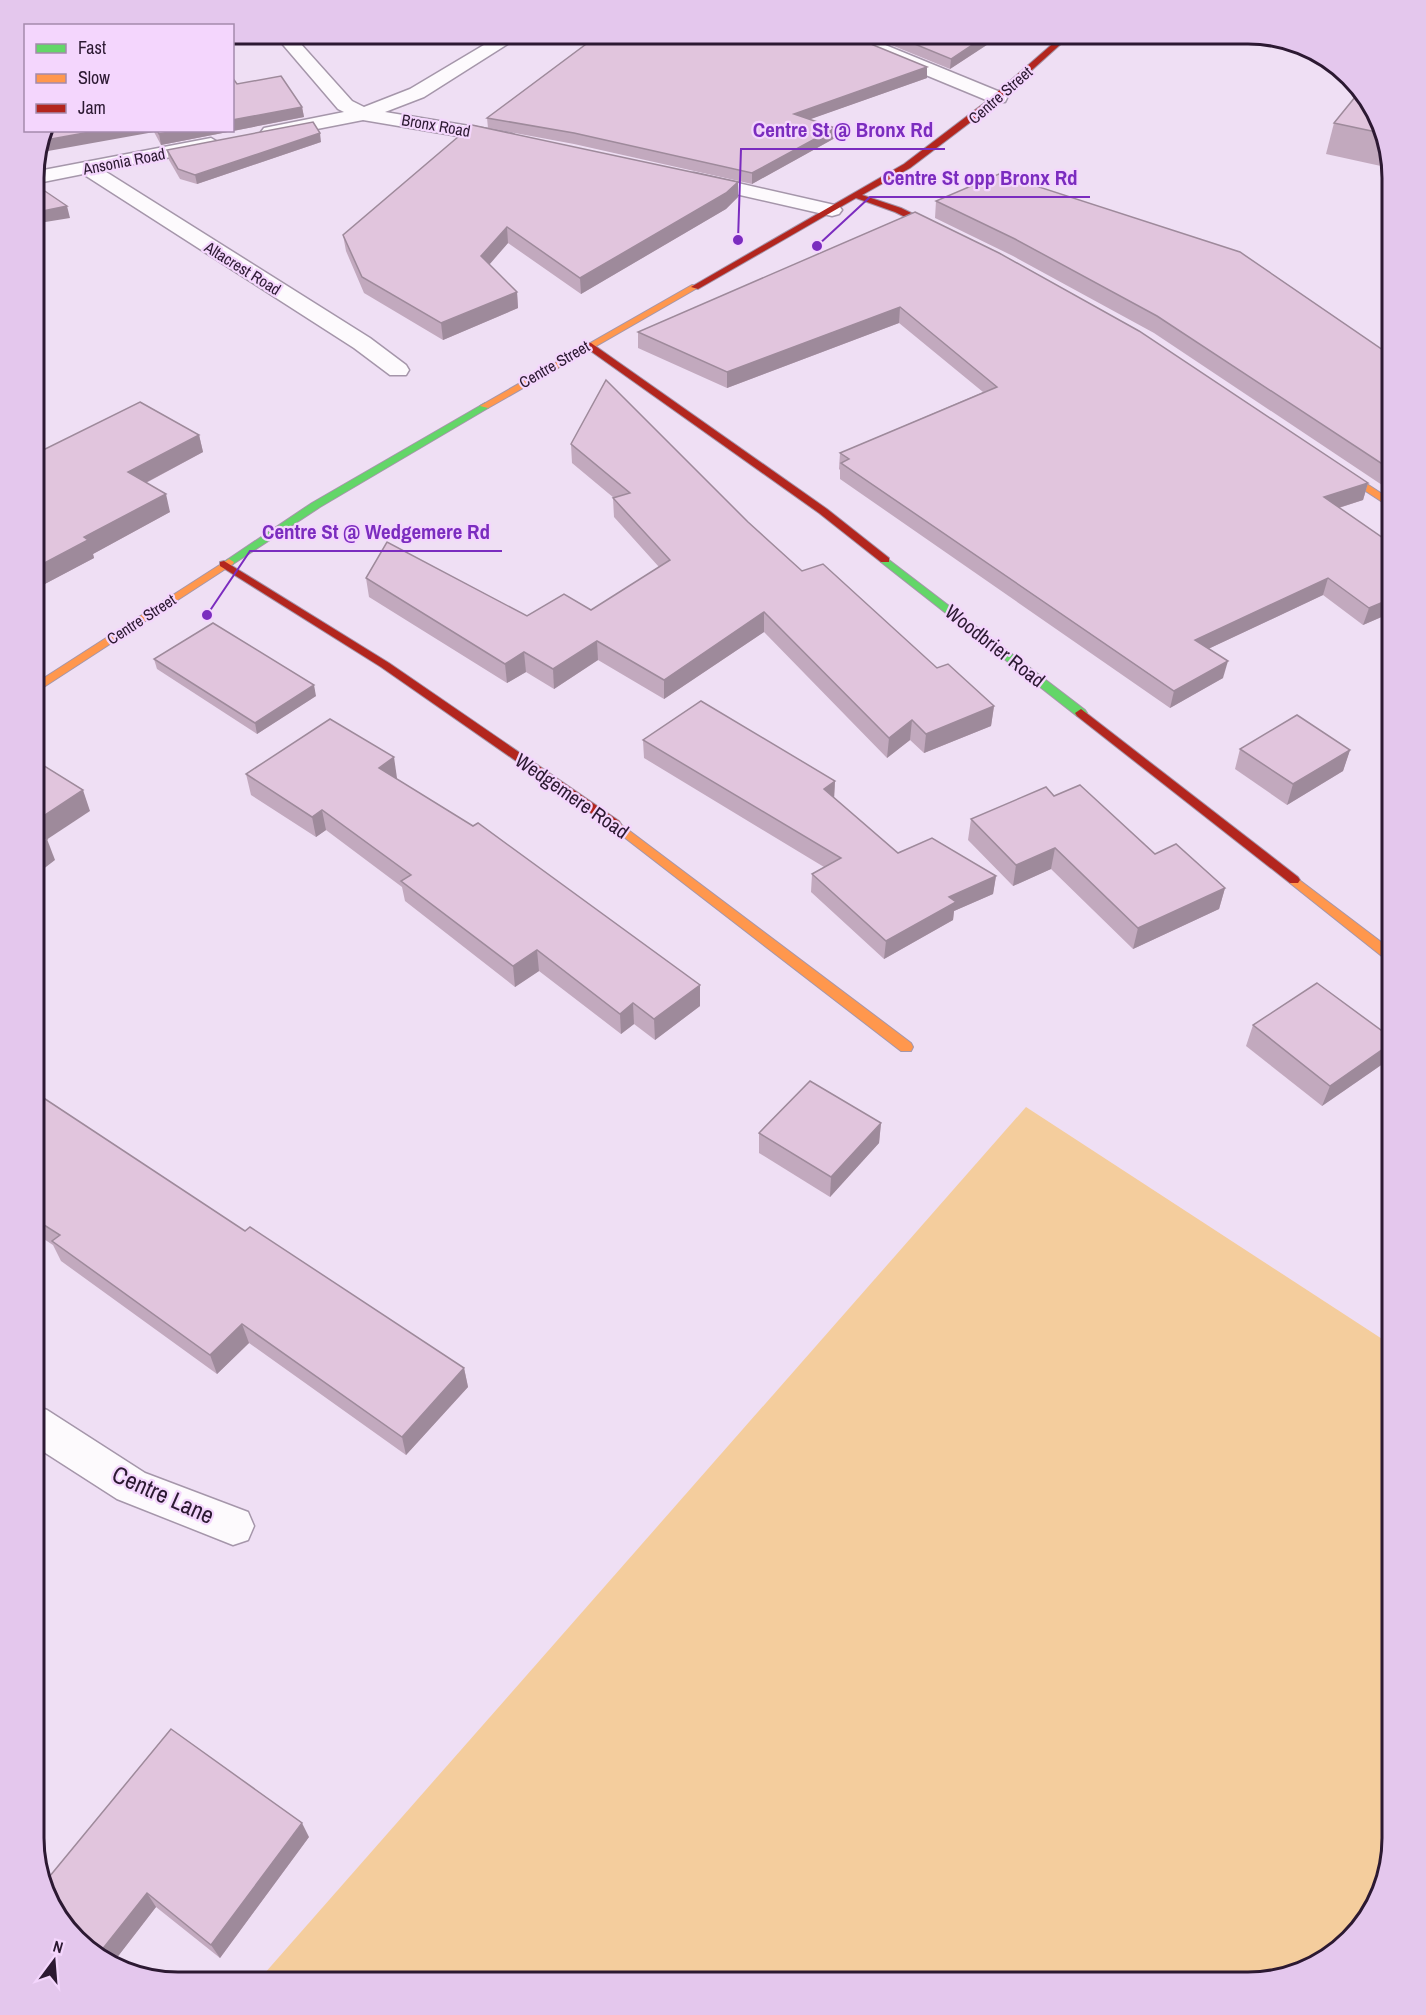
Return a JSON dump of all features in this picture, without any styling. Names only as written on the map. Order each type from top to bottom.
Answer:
[{"type":"street","name":"Bronx Road","points":[[292,44],[345,105],[363,114],[530,143]]},
{"type":"street","points":[[248,137],[363,114],[417,93],[498,44]]},
{"type":"street","points":[[867,44],[998,98]]},
{"type":"street","name":"Centre Street","points":[[44,683],[316,505],[588,345],[857,196],[956,132],[1058,44]]},
{"type":"street","name":"Ansonia Road","points":[[44,176],[225,141]]},
{"type":"street","name":"Altacrest Road","points":[[86,168],[362,343],[398,370]]},
{"type":"street","points":[[677,175],[832,210]]},
{"type":"street","points":[[857,196],[898,210],[962,241]]},
{"type":"street","name":"Woodbrier Road","points":[[588,345],[823,511],[1382,949]]},
{"type":"street","points":[[1321,456],[1382,498]]},
{"type":"street","name":"Wedgemere Road","points":[[224,564],[386,665],[609,820],[906,1047]]},
{"type":"street","name":"Centre Lane","points":[[44,1430],[131,1486],[233,1526]]},
{"type":"shaded area","points":[[1026,1107],[1382,1339],[1381,1855],[1378,1872],[1365,1905],[1343,1932],[1316,1954],[1283,1967],[1249,1972],[267,1971]]},
{"type":"building","points":[[586,44],[871,44],[927,67],[794,114],[835,128],[752,173],[574,133],[487,118]]},
{"type":"building","points":[[915,44],[974,44],[951,59]]},
{"type":"building","points":[[281,76],[302,107],[234,120],[234,80],[237,84]]},
{"type":"building","points":[[1355,97],[1365,110],[1374,131],[1334,123]]},
{"type":"building","points":[[313,122],[320,133],[195,175],[178,169],[167,150]]},
{"type":"building","points":[[472,125],[738,182],[726,193],[580,278],[507,227],[481,256],[517,292],[441,323],[362,277],[343,235]]},
{"type":"building","points":[[52,132],[90,132],[49,139]]},
{"type":"building","points":[[999,174],[1240,252],[1382,349],[1382,464],[1157,316],[1015,239],[936,201]]},
{"type":"building","points":[[44,190],[67,206],[44,211]]},
{"type":"building","points":[[915,212],[999,253],[1139,331],[1368,483],[1324,497],[1382,537],[1382,603],[1369,608],[1328,578],[1195,640],[1228,661],[1174,691],[841,463],[849,459],[840,453],[997,387],[900,307],[727,372],[638,332]]},
{"type":"building","points":[[606,380],[748,522],[802,571],[823,564],[937,668],[948,664],[994,706],[926,734],[912,720],[889,738],[764,612],[664,680],[597,641],[553,669],[524,652],[505,664],[366,578],[387,542],[527,616],[564,594],[591,610],[670,560],[613,498],[630,493],[571,444]]},
{"type":"building","points":[[140,402],[199,435],[128,472],[166,494],[84,537],[88,540],[44,563],[44,450]]},
{"type":"building","points":[[213,623],[314,685],[255,723],[154,659]]},
{"type":"building","points":[[701,701],[835,781],[824,789],[898,853],[932,838],[996,876],[949,897],[956,902],[886,941],[812,874],[841,858],[643,740]]},
{"type":"building","points":[[1297,715],[1350,750],[1293,784],[1240,749]]},
{"type":"building","points":[[330,719],[394,757],[379,768],[473,826],[478,823],[700,985],[654,1019],[633,1003],[620,1014],[537,950],[513,966],[401,881],[411,875],[322,810],[312,817],[246,774]]},
{"type":"building","points":[[44,766],[83,790],[44,816]]},
{"type":"building","points":[[1080,785],[1155,854],[1176,844],[1225,888],[1138,928],[1055,848],[1016,865],[971,819],[1046,787],[1054,796]]},
{"type":"building","points":[[1317,983],[1382,1031],[1382,1050],[1330,1086],[1253,1025]]},
{"type":"building","points":[[810,1081],[881,1123],[831,1177],[759,1133]]},
{"type":"building","points":[[44,1098],[245,1231],[250,1227],[464,1368],[402,1437],[242,1324],[210,1355],[52,1241],[60,1235],[44,1225]]},
{"type":"building","points":[[171,1729],[302,1823],[211,1945],[147,1893],[103,1949],[71,1919],[50,1876]]},
{"type":"traffic: fast","points":[[229,562],[316,505],[485,406]]},
{"type":"traffic: fast","points":[[885,560],[1081,713]]},
{"type":"traffic: slow","points":[[485,406],[695,287]]},
{"type":"traffic: slow","points":[[1330,463],[1382,498]]},
{"type":"traffic: slow","points":[[44,683],[229,562]]},
{"type":"traffic: slow","points":[[615,824],[906,1047]]},
{"type":"traffic: slow","points":[[1294,880],[1382,949]]},
{"type":"traffic: jam","points":[[695,287],[907,166],[990,103],[1057,44]]},
{"type":"traffic: jam","points":[[857,196],[898,210],[949,235]]},
{"type":"traffic: jam","points":[[588,345],[823,511],[885,560]]},
{"type":"traffic: jam","points":[[224,564],[385,665],[615,824]]},
{"type":"traffic: jam","points":[[1081,713],[1294,880]]},
{"type":"place","name":"Centre St @ Bronx Rd","points":[[738,240]]},
{"type":"place","name":"Centre St opp Bronx Rd","points":[[817,246]]},
{"type":"place","name":"Centre St @ Wedgemere Rd","points":[[207,615]]}]
